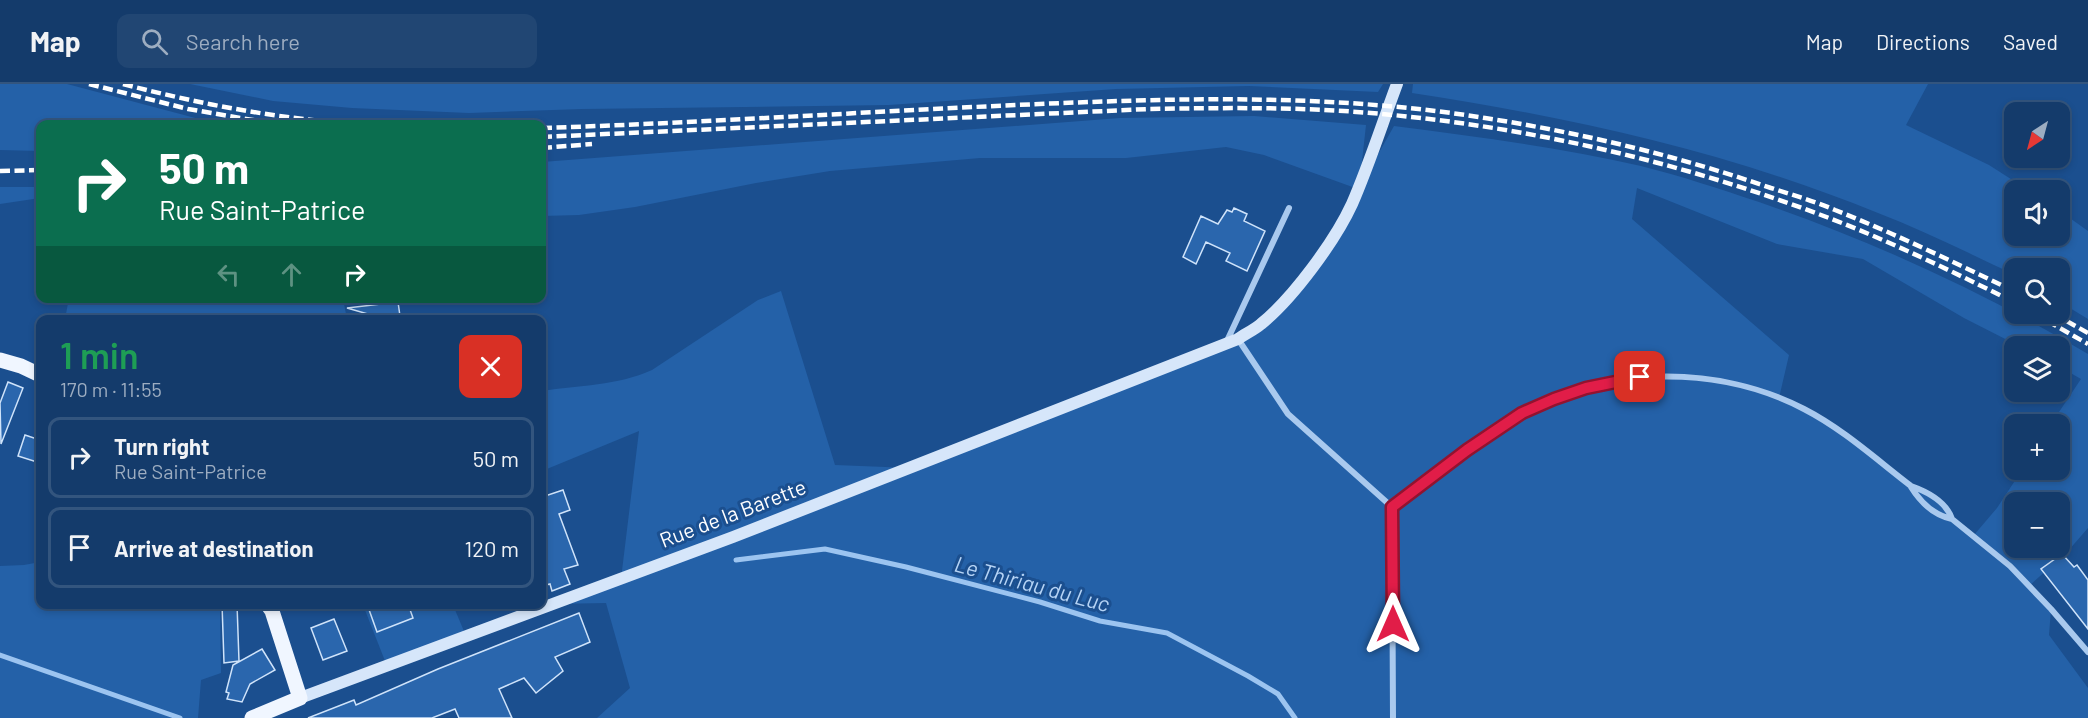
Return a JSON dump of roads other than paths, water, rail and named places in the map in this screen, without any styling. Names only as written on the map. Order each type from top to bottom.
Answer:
[{"type":"main road","points":[[0,360],[36,373]]},
{"type":"main road","points":[[271,609],[300,698]]},
{"type":"main road","name":"Rue de la Barette","points":[[252,718],[300,698]]},
{"type":"street","name":"Rue de la Barette","points":[[546,607],[733,537],[1232,341],[1261,324],[1312,268],[1337,232],[1358,189],[1397,84]]},
{"type":"street","points":[[1289,208],[1232,341],[1288,414],[1392,507],[1393,718]]},
{"type":"street","points":[[1392,507],[1467,450],[1522,413],[1586,388],[1640,377],[1720,381],[1779,398],[1826,422],[1911,486],[1924,490],[1948,508],[1952,519]]},
{"type":"street","points":[[1911,486],[1919,501],[1941,517],[1952,519],[2010,566],[2088,652]]},
{"type":"street","name":"Rue de la Barette","points":[[300,698],[539,609]]},
{"type":"waterway","name":"Le Thiriau du Luc","points":[[736,560],[825,549],[906,567],[1040,602],[1100,621],[1167,633],[1278,694],[1295,718]]},
{"type":"waterway","name":"Le Thiriau du Luc","points":[[0,655],[180,718]]},
{"type":"railway","points":[[89,84],[188,109],[253,120]]},
{"type":"railway","points":[[123,84],[239,110],[318,120]]},
{"type":"railway","points":[[546,128],[1017,105],[1193,99],[1310,101],[1427,110],[1594,138],[1736,176],[1858,219],[2004,286]]},
{"type":"railway","points":[[546,137],[1149,109],[1295,109],[1406,116],[1468,124],[1590,146],[1711,178],[1853,227],[2004,297]]},
{"type":"railway","points":[[546,148],[592,144]]},
{"type":"railway","points":[[0,171],[36,170]]},
{"type":"railway","points":[[2070,323],[2088,333]]},
{"type":"railway","points":[[2053,324],[2088,344]]}]
